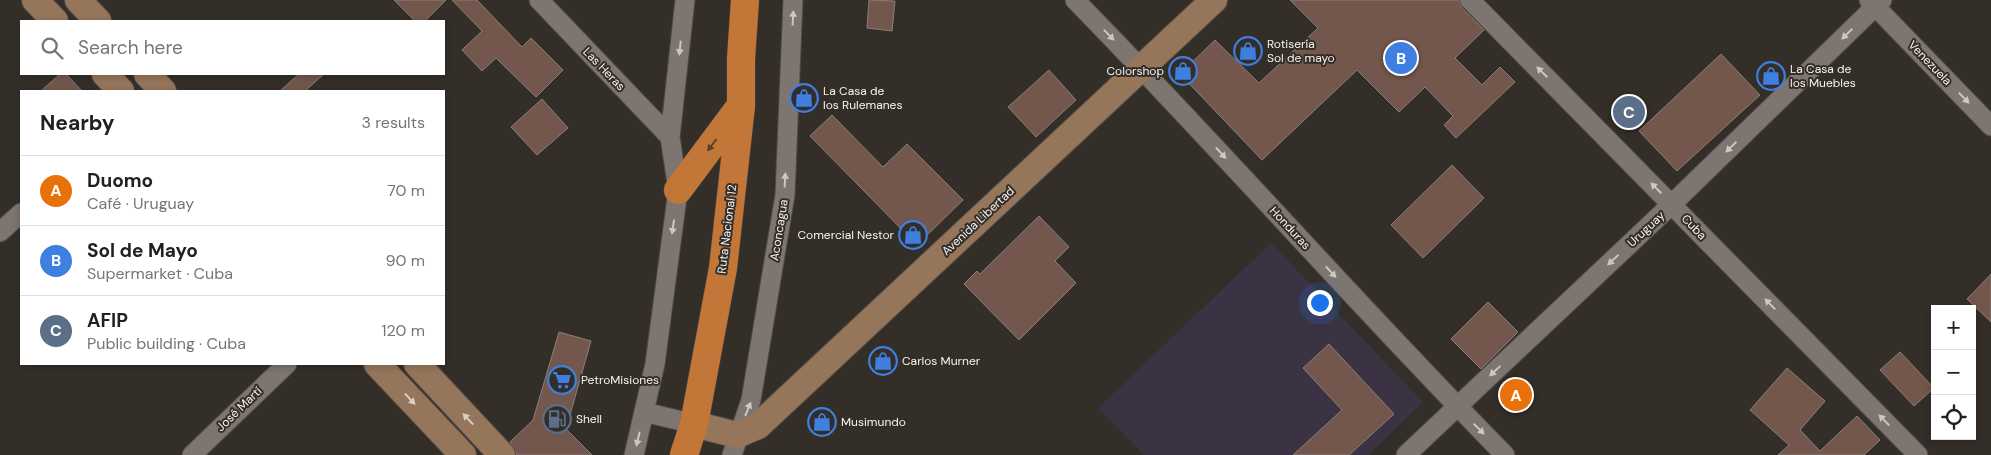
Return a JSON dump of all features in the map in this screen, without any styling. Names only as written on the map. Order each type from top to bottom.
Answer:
[{"type":"highway","name":"Ruta Nacional 12","points":[[684,455],[694,424],[723,268],[741,106],[741,59],[745,0]]},
{"type":"highway","points":[[678,190],[741,106]]},
{"type":"main road","points":[[35,0],[54,20]]},
{"type":"main road","points":[[78,0],[97,20]]},
{"type":"main road","name":"Avenida Libertad","points":[[735,445],[758,426],[1214,0]]},
{"type":"main road","points":[[106,75],[120,90]]},
{"type":"main road","points":[[378,365],[463,455]]},
{"type":"main road","points":[[418,365],[502,455]]},
{"type":"main road","points":[[694,424],[735,445]]},
{"type":"street","name":"Las Heras","points":[[539,0],[670,137]]},
{"type":"street","points":[[634,455],[655,364],[678,190],[670,137],[685,0]]},
{"type":"street","name":"Aconcagua","points":[[735,445],[751,400],[785,195],[793,0]]},
{"type":"street","name":"Honduras","points":[[1075,0],[1505,455]]},
{"type":"street","name":"Cuba","points":[[1470,0],[1918,455]]},
{"type":"street","name":"Uruguay","points":[[1406,455],[1672,204],[1875,2]]},
{"type":"street","name":"Venezuela","points":[[1875,2],[1991,126]]},
{"type":"street","points":[[0,232],[20,214]]},
{"type":"street","name":"José Martí","points":[[192,455],[286,365]]},
{"type":"street","points":[[644,412],[694,424]]},
{"type":"shaded area","points":[[1271,243],[1423,402],[1368,455],[1144,455],[1098,408]]},
{"type":"building","points":[[394,0],[446,0],[426,20],[414,20]]},
{"type":"building","points":[[452,0],[477,0],[522,47],[531,38],[563,70],[536,97],[496,58],[482,71],[462,50],[482,31]]},
{"type":"building","points":[[869,0],[895,1],[892,31],[867,28]]},
{"type":"building","points":[[1290,0],[1459,0],[1462,8],[1484,30],[1455,58],[1482,85],[1500,67],[1515,82],[1456,138],[1444,125],[1453,116],[1425,87],[1399,112],[1357,70],[1262,160],[1180,74],[1215,40],[1259,83],[1318,28]]},
{"type":"building","points":[[1721,54],[1760,95],[1677,171],[1639,131]]},
{"type":"building","points":[[1049,70],[1076,100],[1036,137],[1008,107]]},
{"type":"building","points":[[59,75],[67,75],[81,90],[42,90]]},
{"type":"building","points":[[298,75],[323,75],[306,90],[281,90]]},
{"type":"building","points":[[542,99],[568,128],[537,155],[511,127]]},
{"type":"building","points":[[832,115],[883,167],[907,144],[963,200],[917,245],[810,136]]},
{"type":"building","points":[[1452,165],[1484,198],[1423,258],[1391,225]]},
{"type":"building","points":[[1039,216],[1069,247],[1055,261],[1076,283],[1019,340],[964,284],[977,271],[980,274]]},
{"type":"building","points":[[1991,274],[1991,322],[1976,308],[1976,305],[1973,305],[1967,299]]},
{"type":"building","points":[[1488,302],[1518,332],[1481,369],[1451,339]]},
{"type":"building","name":"PetroMisiones","points":[[559,332],[591,341],[566,429],[592,455],[517,455],[510,442],[533,420]]},
{"type":"building","points":[[1329,344],[1394,414],[1349,455],[1293,455],[1342,410],[1303,368]]},
{"type":"building","points":[[1900,352],[1931,385],[1931,391],[1914,406],[1880,370]]},
{"type":"building","points":[[1787,368],[1825,401],[1800,430],[1820,451],[1857,416],[1880,440],[1864,455],[1778,455],[1789,445],[1750,410]]},
{"type":"place","name":"Rotisería Sol de mayo","points":[[1248,51]]},
{"type":"place","name":"Sol de Mayo","points":[[1401,58]]},
{"type":"place","name":"Colorshop","points":[[1183,71]]},
{"type":"place","name":"La Casa de los Muebles","points":[[1771,76]]},
{"type":"place","name":"La Casa de los Rulemanes","points":[[804,98]]},
{"type":"place","name":"AFIP","points":[[1629,112]]},
{"type":"place","name":"Comercial Nestor","points":[[913,235]]},
{"type":"place","name":"Carlos Murner","points":[[883,361]]},
{"type":"place","name":"PetroMisiones","points":[[562,380]]},
{"type":"place","name":"Duomo","points":[[1516,395]]},
{"type":"place","name":"Shell","points":[[557,419]]},
{"type":"place","name":"Musimundo","points":[[822,422]]}]
